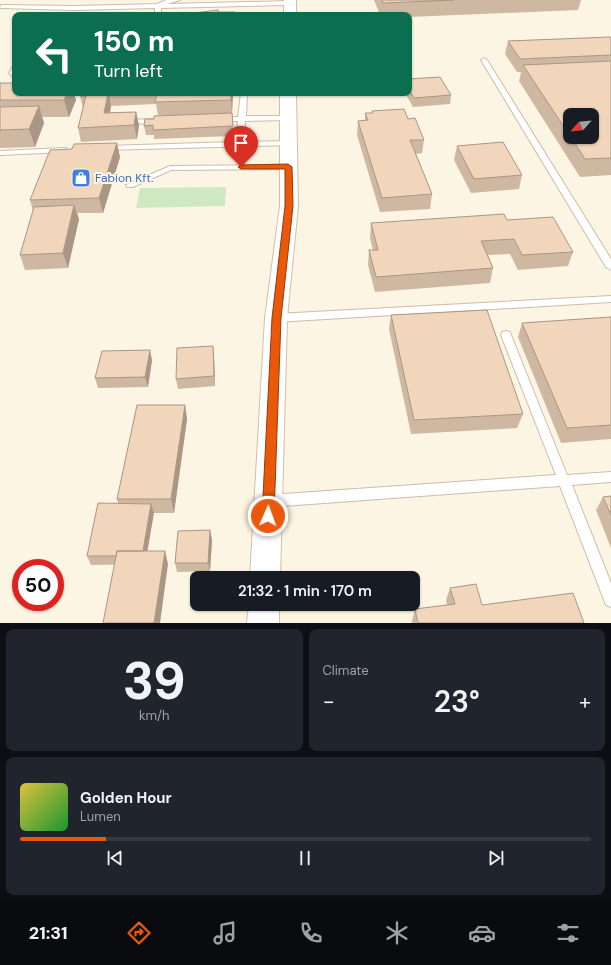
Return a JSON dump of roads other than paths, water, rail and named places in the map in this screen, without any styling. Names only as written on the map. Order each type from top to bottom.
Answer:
[{"type":"main road","points":[[265,571],[276,318],[289,206],[288,96]]},
{"type":"main road","points":[[263,623],[264,611]]},
{"type":"lane","points":[[64,8],[81,0]]},
{"type":"lane","points":[[158,6],[171,0],[177,0]]},
{"type":"lane","points":[[1,7],[94,8],[181,5],[290,6]]},
{"type":"lane","points":[[137,12],[138,6]]},
{"type":"lane","points":[[146,12],[147,6]]},
{"type":"lane","points":[[158,6],[158,12]]},
{"type":"lane","points":[[119,12],[120,7]]},
{"type":"lane","points":[[128,12],[129,7]]},
{"type":"lane","points":[[38,12],[40,8]]},
{"type":"lane","points":[[73,12],[74,8]]},
{"type":"lane","points":[[83,12],[84,8]]},
{"type":"lane","points":[[93,12],[94,8]]},
{"type":"lane","points":[[484,60],[611,267]]},
{"type":"lane","points":[[240,143],[244,96]]},
{"type":"lane","points":[[210,119],[288,118]]},
{"type":"lane","points":[[123,122],[163,121]]},
{"type":"lane","points":[[94,149],[240,143],[289,143]]},
{"type":"lane","points":[[0,153],[71,150]]},
{"type":"lane","points":[[130,185],[170,168],[288,167]]},
{"type":"lane","points":[[276,318],[611,298]]},
{"type":"lane","points":[[506,334],[611,600]]},
{"type":"lane","points":[[268,501],[611,477]]},
{"type":"place","name":"Fabion Kft.","points":[[81,178]]}]
